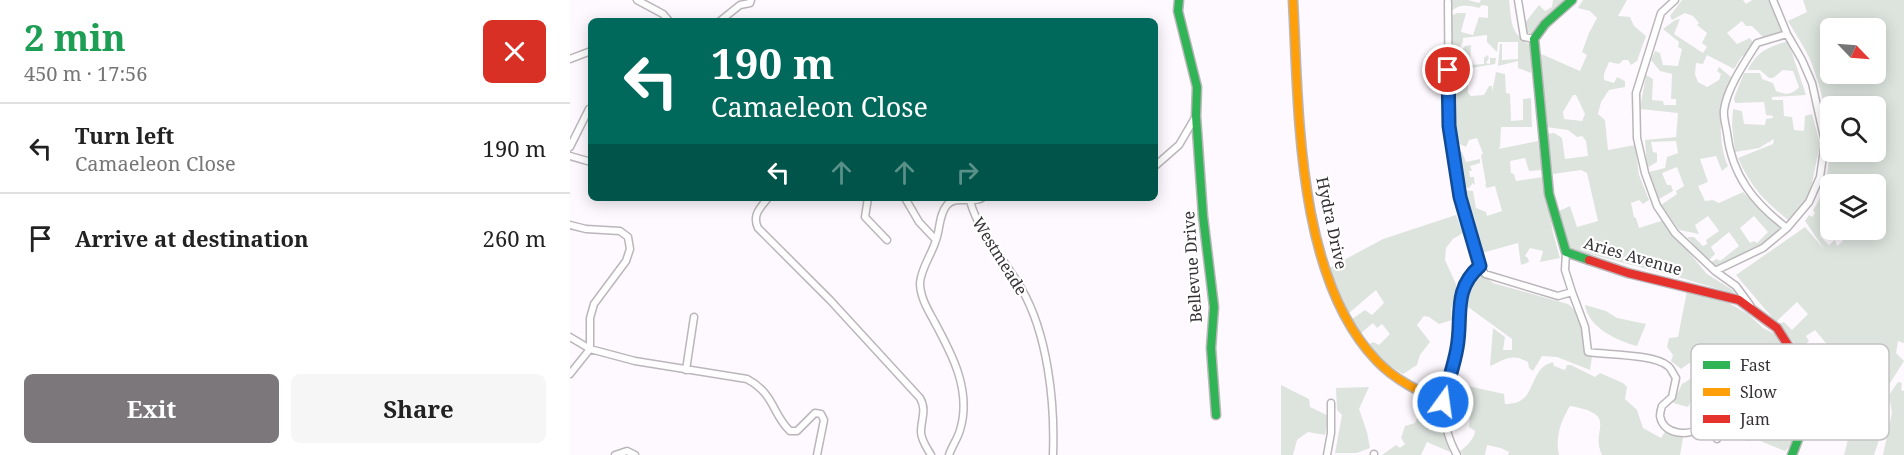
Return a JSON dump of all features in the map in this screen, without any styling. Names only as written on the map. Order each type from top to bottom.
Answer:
[{"type":"street","points":[[637,0],[666,18]]},
{"type":"street","points":[[724,18],[740,5],[750,3],[751,0]]},
{"type":"street","name":"Bellevue Drive","points":[[1179,0],[1178,11],[1197,87],[1196,116],[1203,216],[1214,307],[1211,348],[1216,415]]},
{"type":"street","name":"Hydra Drive","points":[[1293,0],[1301,134],[1312,215],[1321,259],[1333,291],[1360,341],[1376,360],[1394,375],[1443,402]]},
{"type":"street","points":[[1518,0],[1524,37],[1534,39],[1545,24],[1568,6],[1572,0]]},
{"type":"street","points":[[1675,0],[1661,13],[1636,93],[1637,138],[1645,173],[1657,206],[1675,233],[1715,271],[1736,286],[1754,311]]},
{"type":"street","points":[[1715,271],[1763,248],[1787,228],[1809,202],[1820,177],[1826,142],[1812,83],[1773,0]]},
{"type":"street","points":[[1448,2],[1449,126],[1460,197],[1480,266],[1485,274],[1558,296],[1572,292]]},
{"type":"street","points":[[1787,34],[1757,44],[1736,76],[1724,110],[1729,153],[1744,186],[1766,211],[1787,228]]},
{"type":"street","name":"Aries Avenue","points":[[1534,39],[1549,194],[1566,252],[1628,273],[1739,300],[1777,328],[1787,344]]},
{"type":"street","points":[[570,59],[588,52]]},
{"type":"street","points":[[570,147],[588,111]]},
{"type":"street","points":[[1158,164],[1179,146],[1196,116]]},
{"type":"street","points":[[570,156],[588,161]]},
{"type":"street","points":[[765,201],[757,211],[755,218],[758,228],[830,300],[920,398],[924,408],[921,432],[931,455]]},
{"type":"street","points":[[868,201],[865,217],[887,240]]},
{"type":"street","points":[[907,201],[919,222],[936,240]]},
{"type":"street","name":"Westmeade","points":[[949,455],[960,430],[963,415],[960,373],[924,302],[920,286],[921,274],[936,240],[943,213],[947,205],[953,201]]},
{"type":"street","name":"Westmeade","points":[[970,201],[981,230],[1028,300],[1038,329],[1052,398],[1053,455]]},
{"type":"street","points":[[570,225],[586,229],[620,231],[626,235],[630,243],[626,261],[594,304],[590,318],[590,349],[570,374]]},
{"type":"street","points":[[1566,252],[1565,270],[1585,327],[1588,352],[1615,356],[1640,355],[1667,365],[1676,378],[1672,397],[1662,406],[1660,417],[1667,428],[1681,434],[1691,432]]},
{"type":"street","points":[[1457,455],[1452,447],[1443,402],[1457,350],[1462,287],[1470,274],[1480,266]]},
{"type":"street","points":[[686,370],[694,317]]},
{"type":"street","points":[[570,337],[590,349],[635,361],[742,377],[755,384],[768,396],[790,431],[796,431],[815,413],[821,414],[824,420],[817,455]]},
{"type":"street","points":[[1327,455],[1331,433],[1331,403]]},
{"type":"street","name":"Aries Avenue","points":[[1792,455],[1798,440]]},
{"type":"street","points":[[615,455],[627,451],[635,455]]},
{"type":"shaded area","points":[[1450,0],[1468,0],[1479,3],[1481,0],[1509,0],[1511,21],[1515,31],[1531,45],[1531,73],[1518,68],[1518,61],[1498,66],[1500,44],[1502,44],[1502,60],[1518,59],[1518,42],[1498,42],[1497,52],[1487,42],[1487,35],[1463,38],[1463,42],[1450,63],[1449,17],[1457,13],[1466,13],[1461,32],[1473,35],[1479,17],[1488,18],[1488,6],[1482,5],[1479,8],[1463,6],[1449,13]]},
{"type":"shaded area","points":[[1553,0],[1567,0],[1531,37],[1526,35],[1524,24],[1539,5],[1545,11],[1552,7]]},
{"type":"shaded area","points":[[1583,0],[1627,0],[1618,16],[1630,17],[1634,26],[1646,36],[1637,61],[1631,65],[1628,60],[1623,60],[1619,64],[1609,62],[1604,80],[1614,83],[1617,77],[1625,81],[1625,87],[1609,90],[1601,102],[1598,114],[1605,120],[1608,150],[1635,145],[1639,175],[1649,200],[1643,204],[1639,200],[1631,203],[1639,228],[1664,220],[1707,274],[1736,292],[1731,293],[1567,248],[1559,211],[1570,206],[1577,227],[1598,221],[1587,173],[1581,170],[1553,174],[1546,134],[1554,133],[1562,138],[1565,159],[1588,156],[1586,141],[1582,136],[1577,137],[1568,130],[1546,127],[1547,120],[1538,64],[1539,53],[1580,71],[1587,55],[1582,52],[1597,18],[1590,11],[1578,8]],"holes":[[[1573,95],[1576,95],[1585,114],[1582,121],[1564,119],[1563,112]]]},
{"type":"shaded area","points":[[1682,0],[1743,0],[1746,4],[1752,0],[1769,0],[1782,32],[1764,38],[1752,26],[1746,26],[1742,21],[1727,33],[1737,44],[1750,38],[1754,44],[1745,56],[1742,56],[1734,69],[1707,55],[1703,64],[1696,63],[1695,74],[1698,82],[1707,87],[1719,80],[1721,74],[1717,71],[1719,67],[1731,77],[1724,97],[1721,121],[1722,145],[1728,166],[1722,171],[1716,156],[1700,159],[1708,182],[1698,186],[1705,201],[1713,200],[1719,203],[1743,192],[1781,229],[1746,255],[1716,269],[1711,262],[1717,259],[1720,261],[1739,246],[1729,232],[1711,247],[1715,254],[1708,261],[1687,237],[1694,237],[1703,246],[1707,244],[1706,240],[1719,231],[1708,216],[1695,225],[1699,234],[1679,230],[1661,205],[1684,186],[1677,167],[1662,173],[1667,185],[1671,185],[1673,191],[1659,199],[1649,172],[1665,168],[1667,157],[1678,153],[1676,141],[1651,142],[1653,152],[1657,153],[1657,162],[1647,168],[1645,140],[1676,137],[1678,113],[1640,109],[1646,75],[1653,79],[1652,100],[1663,101],[1664,105],[1676,105],[1676,99],[1671,99],[1672,74],[1660,71],[1651,60],[1655,51],[1660,53],[1663,65],[1678,66],[1682,49],[1678,47],[1679,42],[1663,29],[1680,19],[1674,34],[1703,53],[1707,47],[1702,43],[1707,33],[1697,25],[1699,23],[1693,16],[1685,13],[1672,20],[1670,16]],"holes":[[[1754,216],[1768,232],[1757,243],[1754,241],[1750,243],[1740,228]]]},
{"type":"shaded area","points":[[1803,0],[1904,0],[1904,343],[1898,341],[1896,353],[1904,361],[1889,385],[1889,344],[1827,344],[1815,330],[1806,336],[1809,341],[1806,344],[1795,344],[1778,324],[1784,322],[1792,330],[1808,314],[1797,302],[1776,322],[1736,275],[1805,227],[1824,249],[1805,221],[1809,215],[1812,217],[1815,213],[1813,210],[1820,197],[1820,240],[1824,240],[1829,245],[1835,240],[1837,246],[1842,240],[1886,240],[1886,174],[1827,174],[1829,162],[1886,162],[1886,96],[1822,96],[1806,51],[1788,21],[1807,12]]},
{"type":"shaded area","points":[[1788,41],[1806,95],[1772,97],[1772,100],[1783,100],[1784,116],[1792,117],[1794,130],[1804,131],[1805,116],[1812,114],[1820,144],[1808,197],[1789,221],[1759,193],[1738,158],[1773,144],[1774,139],[1759,148],[1735,152],[1732,125],[1733,109],[1742,111],[1744,124],[1765,125],[1766,119],[1773,118],[1773,116],[1766,115],[1764,102],[1735,103],[1734,98],[1744,73],[1760,73],[1762,79],[1773,83],[1776,91],[1783,93],[1789,94],[1799,87],[1793,71],[1783,70],[1773,78],[1769,78],[1760,70],[1748,70],[1755,58],[1775,45]]},
{"type":"shaded area","points":[[1471,45],[1470,65],[1484,64],[1484,58],[1487,55],[1489,58],[1486,63],[1490,64],[1490,58],[1496,58],[1495,64],[1465,69],[1456,91],[1450,95],[1450,71],[1465,46]]},
{"type":"shaded area","points":[[1496,72],[1505,74],[1506,93],[1510,94],[1511,121],[1523,120],[1523,99],[1531,98],[1532,127],[1501,127],[1498,149],[1538,141],[1542,170],[1529,171],[1525,158],[1510,161],[1511,173],[1514,174],[1516,181],[1544,177],[1553,233],[1560,258],[1540,262],[1543,251],[1530,248],[1525,256],[1529,262],[1521,265],[1518,243],[1478,254],[1462,190],[1473,191],[1476,208],[1486,212],[1487,216],[1502,211],[1495,186],[1487,188],[1485,185],[1481,155],[1483,154],[1477,138],[1469,140],[1466,147],[1453,141],[1451,102],[1468,78],[1468,93],[1471,96],[1484,95],[1489,86],[1492,86],[1492,92]]},
{"type":"shaded area","points":[[1455,149],[1462,152],[1466,162],[1480,159],[1480,163],[1470,166],[1472,171],[1469,171],[1470,177],[1474,177],[1475,185],[1473,183],[1469,188],[1461,186]]},
{"type":"shaded area","points":[[1456,215],[1463,233],[1453,239],[1446,248],[1445,260],[1456,284],[1451,309],[1452,320],[1439,324],[1424,316],[1417,325],[1430,342],[1420,355],[1417,365],[1403,374],[1380,360],[1368,345],[1373,342],[1379,345],[1390,334],[1382,324],[1377,328],[1373,323],[1360,334],[1352,319],[1365,310],[1372,315],[1384,303],[1376,290],[1349,313],[1329,268],[1383,239]]},
{"type":"shaded area","points":[[1477,275],[1483,275],[1493,283],[1568,304],[1577,315],[1586,349],[1592,357],[1590,370],[1557,357],[1542,356],[1533,371],[1529,368],[1528,362],[1513,357],[1490,366],[1493,328],[1505,337],[1503,350],[1512,350],[1512,339],[1464,304],[1462,300],[1465,293]]},
{"type":"shaded area","points":[[1687,291],[1710,295],[1727,302],[1748,314],[1763,328],[1775,334],[1784,344],[1691,344],[1691,362],[1681,369],[1671,361],[1673,355],[1667,347],[1669,338],[1678,337]]},
{"type":"shaded area","points":[[1585,305],[1606,311],[1617,318],[1646,324],[1637,346],[1613,337],[1597,326],[1587,313]]},
{"type":"shaded area","points":[[1553,362],[1554,366],[1565,370],[1567,365],[1571,365],[1595,377],[1600,373],[1623,383],[1627,387],[1625,399],[1637,410],[1643,428],[1661,438],[1666,430],[1683,438],[1680,455],[1602,455],[1599,446],[1599,419],[1595,414],[1570,406],[1560,429],[1559,455],[1508,455],[1509,452],[1501,448],[1487,445],[1485,455],[1463,455],[1460,451],[1475,434],[1475,431],[1469,427],[1468,386],[1504,394],[1505,404],[1516,403],[1528,393],[1539,372]]},
{"type":"shaded area","points":[[1691,378],[1691,401],[1688,407],[1673,403],[1682,384]]},
{"type":"shaded area","points":[[1898,382],[1902,383],[1904,455],[1883,455],[1886,440],[1889,440],[1892,413],[1889,395]]},
{"type":"shaded area","points":[[1281,385],[1309,399],[1310,407],[1329,416],[1325,435],[1308,432],[1297,440],[1293,455],[1281,455]]},
{"type":"shaded area","points":[[1369,387],[1359,409],[1370,448],[1357,453],[1335,453],[1342,415],[1337,410],[1336,388]]},
{"type":"shaded area","points":[[1425,399],[1436,405],[1450,452],[1427,442],[1421,455],[1382,455],[1396,445],[1400,448],[1405,444],[1401,438],[1405,426],[1415,423]]},
{"type":"shaded area","points":[[1758,440],[1795,440],[1785,451]]},
{"type":"shaded area","points":[[1848,440],[1879,440],[1874,455],[1844,455]]},
{"type":"traffic: fast","points":[[1179,0],[1178,11],[1197,87],[1196,116],[1203,216],[1214,307],[1211,348],[1216,415]]},
{"type":"traffic: fast","points":[[1572,0],[1545,24],[1534,39],[1549,194],[1566,252],[1589,260]]},
{"type":"traffic: fast","points":[[1792,455],[1798,440]]},
{"type":"traffic: slow","points":[[1293,0],[1297,91],[1307,190],[1316,239],[1331,285],[1350,326],[1377,361],[1400,380],[1443,402]]},
{"type":"traffic: jam","points":[[1589,260],[1628,273],[1739,300],[1777,328],[1787,344]]},
{"type":"route","points":[[1443,402],[1457,350],[1462,287],[1470,274],[1480,266],[1460,197],[1449,126],[1448,70]]}]
